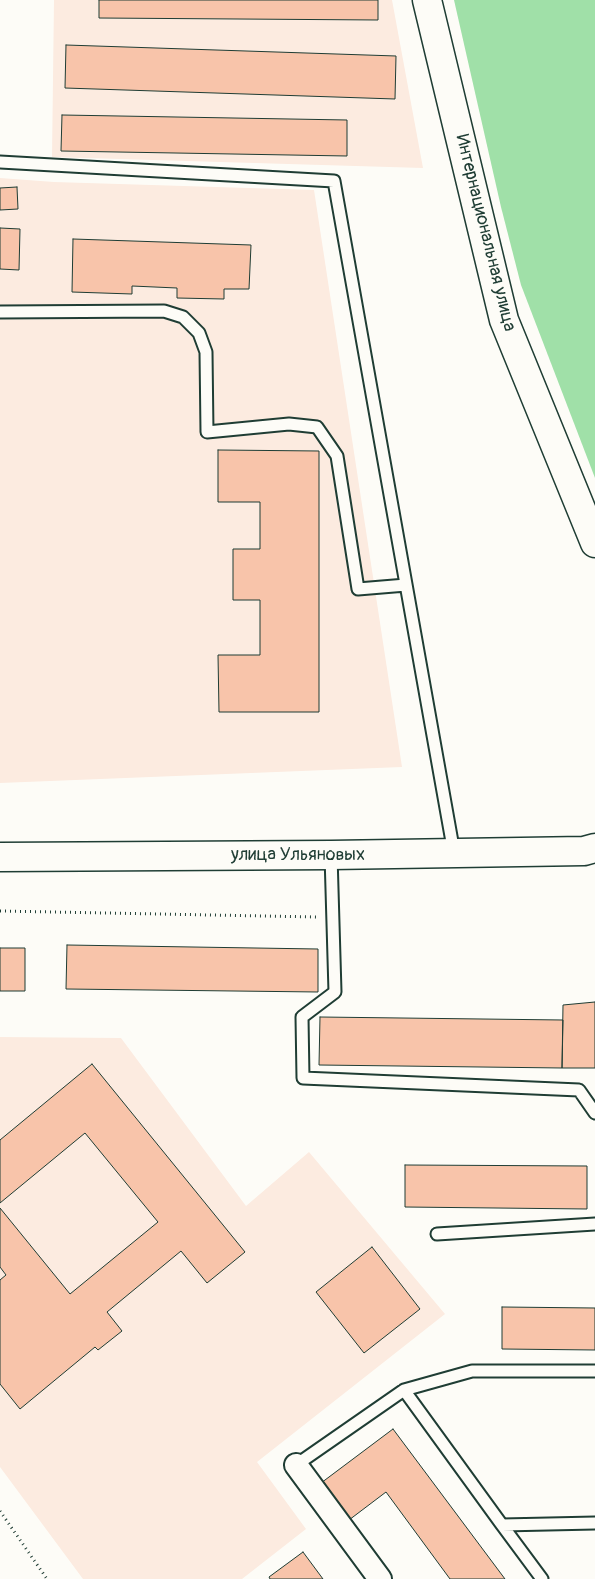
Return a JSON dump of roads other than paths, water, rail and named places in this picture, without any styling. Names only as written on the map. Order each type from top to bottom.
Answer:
[{"type":"main road","name":"Интернациональная улица","points":[[427,0],[504,320],[595,543]]},
{"type":"main road","name":"улица Ульяновых","points":[[0,857],[330,855],[584,851],[595,848]]},
{"type":"street","points":[[296,1465],[380,1579]]},
{"type":"lane","points":[[0,162],[334,181],[454,853]]},
{"type":"lane","points":[[0,312],[164,311],[183,317],[199,333],[206,352],[208,432],[288,424],[317,427],[336,456],[358,589],[406,585]]},
{"type":"lane","points":[[330,855],[334,992],[302,1017],[304,1078],[579,1090],[595,1113]]},
{"type":"lane","points":[[437,1234],[595,1224]]},
{"type":"lane","points":[[296,1465],[404,1390],[472,1371],[595,1371]]},
{"type":"lane","points":[[404,1390],[542,1579]]},
{"type":"lane","points":[[502,1525],[595,1523]]}]
